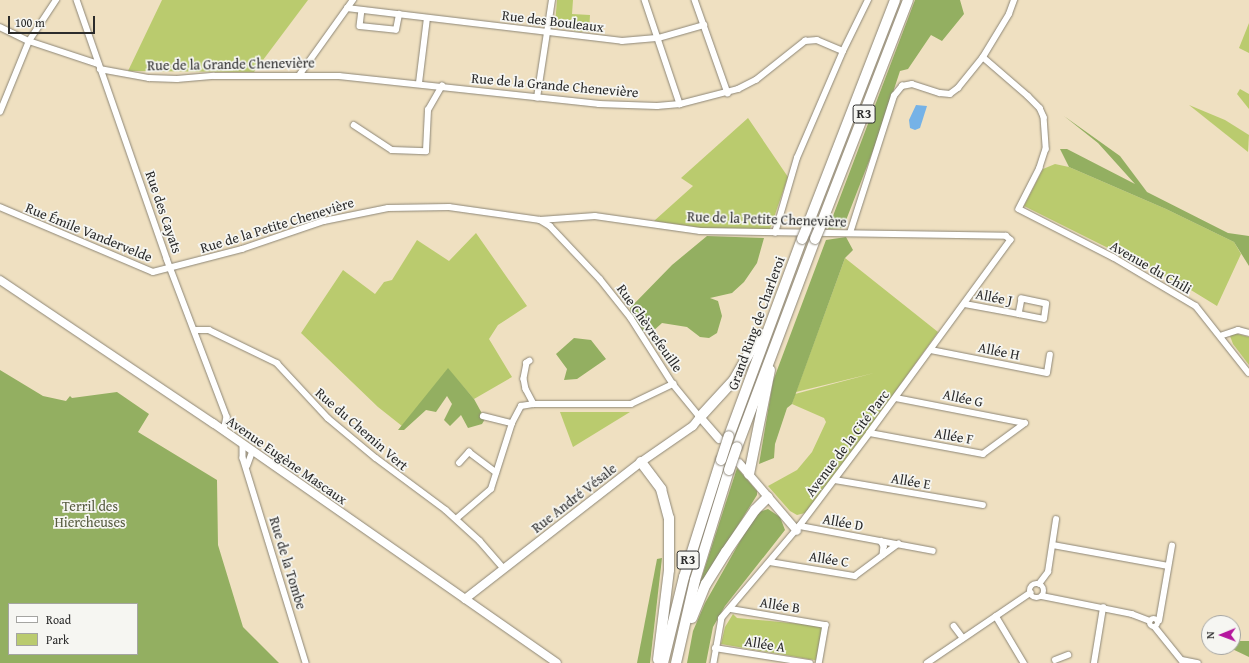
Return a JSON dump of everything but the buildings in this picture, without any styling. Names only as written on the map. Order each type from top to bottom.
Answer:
[{"type":"highway","name":"Grand Ring de Charleroi","points":[[663,663],[686,570],[729,436],[802,239],[896,0]]},
{"type":"highway","name":"Grand Ring de Charleroi","points":[[676,663],[695,580],[737,447],[772,351],[908,0]]},
{"type":"highway","points":[[700,418],[734,380],[762,330],[772,319]]},
{"type":"highway","points":[[749,474],[771,370],[772,351]]},
{"type":"highway","points":[[641,462],[661,489],[669,518],[669,570],[658,663]]},
{"type":"highway","points":[[681,637],[688,629],[706,584],[755,510],[768,497]]},
{"type":"main road","name":"Avenue Eugène Mascaux","points":[[0,280],[224,432],[557,663]]},
{"type":"main road","name":"Rue Chèvrefeuille","points":[[700,418],[719,439]]},
{"type":"main road","name":"Rue André Vésale","points":[[465,599],[641,462],[693,426],[700,418]]},
{"type":"main road","points":[[739,463],[768,497],[799,528]]},
{"type":"street","points":[[0,112],[29,41],[56,0]]},
{"type":"street","name":"Rue des Cayats","points":[[77,0],[171,268],[227,418],[224,432]]},
{"type":"street","points":[[300,74],[353,0]]},
{"type":"street","points":[[537,98],[552,0]]},
{"type":"street","points":[[645,0],[680,104]]},
{"type":"street","points":[[695,0],[728,93]]},
{"type":"street","points":[[775,233],[797,158],[843,51],[868,0]]},
{"type":"street","points":[[850,233],[894,96],[902,86],[912,84],[933,91],[950,94],[983,57],[1009,14],[1014,0]]},
{"type":"street","name":"Rue des Bouleaux","points":[[347,8],[622,42],[659,38],[704,25]]},
{"type":"street","points":[[362,10],[360,26],[396,30],[399,14]]},
{"type":"street","points":[[419,83],[427,18]]},
{"type":"street","name":"Rue de la Grande Chenevière","points":[[0,27],[29,41],[99,66],[143,78],[177,79],[300,74],[419,83],[598,104],[680,104],[728,93],[756,80],[805,41],[817,40],[843,51]]},
{"type":"street","name":"Avenue du Chili","points":[[983,57],[1028,96],[1040,108],[1044,117],[1046,149],[1040,168],[1019,209],[1037,217],[1196,306],[1249,373]]},
{"type":"street","points":[[354,125],[392,150],[426,151],[428,110],[442,86]]},
{"type":"street","name":"Rue Émile Vandervelde","points":[[0,207],[153,272],[171,268]]},
{"type":"street","name":"Rue de la Petite Chenevière","points":[[171,268],[242,249],[331,220],[388,208],[449,207],[540,220],[595,216],[700,231],[1001,235],[1011,240]]},
{"type":"street","name":"Rue Chèvrefeuille","points":[[540,220],[550,226],[600,279],[631,318],[673,384],[700,418]]},
{"type":"street","name":"Avenue de la Cité Parc","points":[[714,663],[715,648],[722,618],[799,528],[1011,240]]},
{"type":"street","name":"Allée J","points":[[965,304],[1044,319],[1046,304],[1022,299],[1019,314]]},
{"type":"street","name":"Rue du Chemin Vert","points":[[194,330],[209,330],[278,363],[328,418],[456,519],[480,541],[504,569]]},
{"type":"street","points":[[1220,336],[1238,330],[1249,333]]},
{"type":"street","name":"Allée H","points":[[931,350],[1046,372],[1050,355]]},
{"type":"street","points":[[530,361],[527,363],[524,378],[526,389],[534,404]]},
{"type":"street","points":[[456,519],[491,488],[512,424],[521,406],[534,404],[631,404],[673,384]]},
{"type":"street","name":"Allée G","points":[[896,398],[1025,423]]},
{"type":"street","points":[[483,416],[512,424]]},
{"type":"street","name":"Allée F","points":[[870,433],[983,454],[1025,423]]},
{"type":"street","name":"Rue de la Tombe","points":[[243,446],[243,458],[306,663]]},
{"type":"street","points":[[247,470],[247,461],[252,452]]},
{"type":"street","points":[[459,463],[469,452],[496,472]]},
{"type":"street","name":"Allée E","points":[[835,480],[983,506]]},
{"type":"street","points":[[927,663],[1030,593],[1031,587],[1039,584],[1048,572],[1056,520]]},
{"type":"street","name":"Allée D","points":[[799,528],[933,551]]},
{"type":"street","name":"Allée D","points":[[881,541],[884,546],[883,555]]},
{"type":"street","name":"Allée C","points":[[770,562],[855,576],[898,544]]},
{"type":"street","points":[[1052,546],[1168,566]]},
{"type":"street","points":[[1155,627],[1159,621],[1172,546]]},
{"type":"street","points":[[1039,584],[1044,590],[1042,596]]},
{"type":"street","points":[[1030,593],[1036,598],[1042,596],[1103,608],[1150,621],[1154,618],[1159,621]]},
{"type":"street","points":[[1094,663],[1103,608]]},
{"type":"street","name":"Allée B","points":[[731,609],[826,625],[819,663]]},
{"type":"street","points":[[996,616],[1024,663]]},
{"type":"street","points":[[1150,621],[1150,625],[1155,627],[1183,662],[1198,663]]},
{"type":"street","points":[[954,626],[963,638]]},
{"type":"street","name":"Allée A","points":[[715,648],[810,663]]},
{"type":"street","points":[[1055,660],[1063,660],[1068,655]]},
{"type":"green space","points":[[162,0],[308,0],[254,72],[128,71]]},
{"type":"green space","points":[[557,0],[573,0],[572,14],[590,15],[589,32],[574,31],[574,26],[555,25]]},
{"type":"green space","points":[[915,0],[960,0],[964,14],[942,41],[931,35],[908,69],[900,71],[878,138],[843,228],[828,229]]},
{"type":"green space","points":[[1249,23],[1249,53],[1239,48]]},
{"type":"green space","points":[[1240,89],[1249,94],[1249,109],[1237,94]]},
{"type":"green space","points":[[1189,105],[1225,120],[1249,135],[1248,152]]},
{"type":"green space","points":[[1064,116],[1120,156],[1147,192],[1228,233],[1249,236],[1249,266],[1234,242],[1166,209],[1069,167],[1060,149],[1067,149],[1135,184],[1098,143]]},
{"type":"green space","points":[[748,118],[788,177],[770,229],[709,229],[654,221],[693,186],[681,178]]},
{"type":"green space","points":[[1055,164],[1069,167],[1166,209],[1234,242],[1241,254],[1217,306],[1186,287],[1024,206],[1043,169]]},
{"type":"green space","points":[[476,233],[527,306],[498,325],[489,339],[512,377],[474,399],[448,369],[402,426],[378,407],[301,333],[343,270],[375,294],[384,282],[392,280],[417,240],[449,261]]},
{"type":"green space","points":[[707,236],[764,238],[757,263],[744,282],[732,293],[710,298],[718,301],[722,316],[717,333],[709,338],[700,337],[687,327],[662,323],[652,332],[643,332],[630,312],[630,308],[672,265]]},
{"type":"green space","points":[[846,237],[853,250],[845,258],[792,404],[787,408],[775,444],[774,458],[759,464],[773,381],[826,240]]},
{"type":"green space","points":[[845,258],[938,332],[816,502],[805,513],[797,515],[790,511],[768,486],[797,470],[812,452],[826,422],[824,418],[792,404],[795,394],[874,373],[796,392]]},
{"type":"green space","points":[[1234,333],[1249,337],[1249,365],[1233,344],[1230,336]]},
{"type":"green space","points":[[574,338],[591,340],[606,359],[577,379],[564,380],[567,369],[556,354]]},
{"type":"green space","points":[[448,368],[474,399],[485,419],[482,424],[468,428],[461,415],[450,426],[444,420],[452,404],[447,396],[436,412],[426,410],[404,430],[398,430]]},
{"type":"green space","name":"Terril des Hiercheuses","points":[[0,370],[43,396],[66,401],[70,396],[72,398],[117,392],[149,414],[138,432],[217,480],[218,545],[243,627],[279,663],[0,663]]},
{"type":"green space","points":[[560,412],[630,412],[573,447]]},
{"type":"green space","points":[[737,468],[757,491],[757,495],[698,589]]},
{"type":"green space","points":[[768,509],[780,517],[785,530],[725,606],[713,627],[706,663],[687,663],[693,631],[705,603],[756,513]]},
{"type":"green space","points":[[662,558],[650,663],[637,663],[657,559]]},
{"type":"green space","points":[[733,614],[737,618],[822,626],[825,631],[820,661],[721,644],[725,627]]},
{"type":"green space","points":[[1241,641],[1249,641],[1249,657],[1241,653]]},
{"type":"water","points":[[916,105],[927,106],[920,128],[915,130],[910,128],[909,120]]}]
